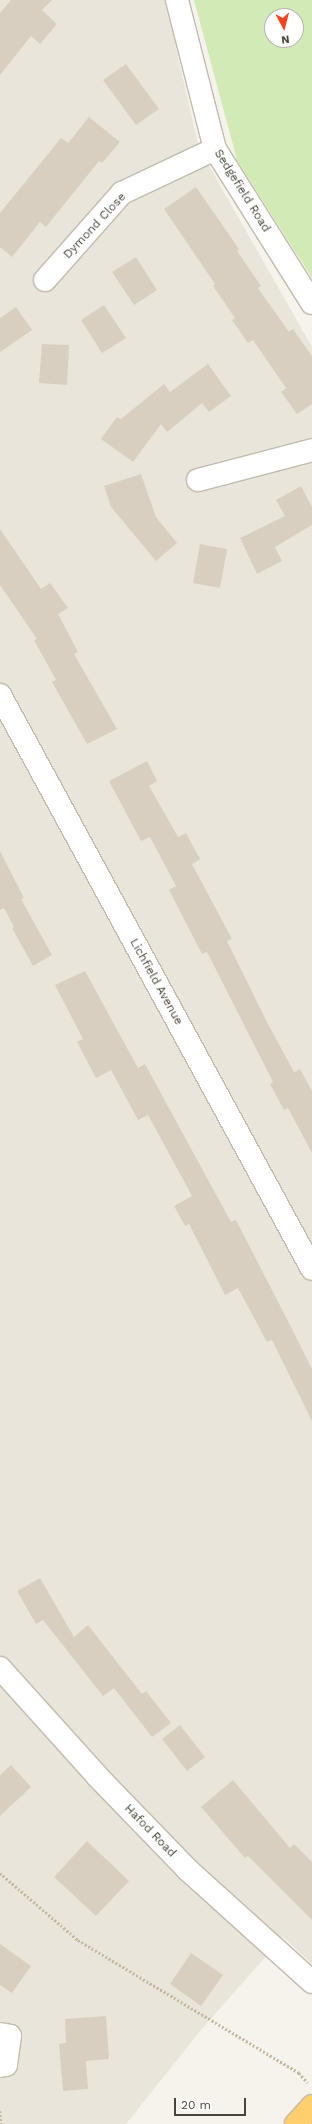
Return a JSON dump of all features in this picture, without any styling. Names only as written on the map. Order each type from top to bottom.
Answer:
[{"type":"highway","points":[[296,2124],[312,2106]]},
{"type":"street","name":"Sedgefield Road","points":[[177,0],[215,149],[312,303]]},
{"type":"street","name":"Dymond Close","points":[[45,280],[122,193],[215,149]]},
{"type":"street","points":[[198,480],[312,450]]},
{"type":"street","name":"Lichfield Avenue","points":[[0,695],[312,1269]]},
{"type":"street","name":"Hafod Road","points":[[0,1668],[98,1777],[188,1870],[312,1982]]},
{"type":"street","points":[[0,2034],[10,2036],[6,2065],[0,2066]]},
{"type":"path","points":[[0,1873],[78,1940],[299,2073],[312,2088]]},
{"type":"path","points":[[0,2112],[1,2124]]},
{"type":"shaded area","points":[[0,0],[169,0],[176,48],[199,148],[312,347],[312,1964],[283,1937],[201,2030],[126,2124],[0,2124]]},
{"type":"green space","points":[[194,0],[312,0],[312,278],[237,160]]},
{"type":"building","points":[[11,0],[52,0],[42,10],[57,24],[40,44],[31,36],[0,75],[0,13]]},
{"type":"building","points":[[126,64],[159,109],[136,125],[103,80]]},
{"type":"building","points":[[89,117],[120,142],[102,163],[99,161],[46,227],[40,222],[12,257],[0,247],[0,213],[61,138],[68,143]]},
{"type":"building","points":[[196,187],[239,249],[237,251],[261,286],[258,288],[289,332],[293,329],[312,356],[312,404],[297,414],[281,392],[286,388],[253,340],[248,343],[232,320],[235,318],[213,286],[215,284],[164,209]]},
{"type":"building","points":[[136,257],[157,290],[134,305],[112,272]]},
{"type":"building","points":[[104,305],[126,338],[102,353],[81,320]]},
{"type":"building","points":[[16,307],[32,330],[0,352],[0,318]]},
{"type":"building","points":[[42,344],[69,345],[67,385],[39,383]]},
{"type":"building","points":[[208,364],[231,396],[209,412],[202,403],[167,432],[161,424],[133,462],[101,439],[117,417],[121,419],[164,384],[170,392]]},
{"type":"building","points":[[141,474],[156,517],[177,543],[156,561],[111,507],[104,486]]},
{"type":"building","points":[[301,486],[312,507],[312,525],[275,547],[282,561],[257,574],[240,538],[285,516],[276,500]]},
{"type":"building","points":[[0,529],[41,589],[50,583],[68,608],[58,614],[78,652],[74,654],[117,729],[87,744],[52,682],[56,680],[34,640],[37,639],[0,585]]},
{"type":"building","points":[[200,544],[227,549],[220,588],[193,583]]},
{"type":"building","points":[[147,761],[157,781],[149,786],[178,837],[186,833],[200,859],[192,864],[232,939],[227,941],[268,1024],[294,1072],[300,1069],[312,1091],[312,1153],[288,1108],[284,1110],[270,1084],[273,1082],[207,952],[202,954],[169,890],[176,886],[150,837],[141,841],[109,781]]},
{"type":"building","points":[[0,851],[24,898],[21,899],[52,955],[33,966],[12,928],[14,927],[4,908],[0,910]]},
{"type":"building","points":[[85,971],[138,1068],[145,1064],[231,1222],[236,1220],[293,1331],[312,1369],[312,1421],[272,1340],[267,1342],[238,1288],[225,1295],[189,1224],[185,1226],[174,1206],[192,1196],[148,1115],[138,1120],[111,1070],[96,1078],[77,1042],[83,1039],[55,985]]},
{"type":"building","points":[[40,1578],[74,1637],[88,1625],[142,1694],[146,1691],[171,1723],[152,1737],[114,1688],[103,1696],[43,1620],[36,1624],[17,1591]]},
{"type":"building","points":[[180,1725],[205,1757],[187,1771],[162,1739]]},
{"type":"building","points":[[11,1765],[31,1787],[0,1816],[0,1775]]},
{"type":"building","points":[[233,1780],[290,1848],[294,1844],[312,1862],[312,1920],[248,1856],[245,1858],[201,1807]]},
{"type":"building","points":[[87,1841],[129,1881],[96,1916],[54,1877]]},
{"type":"building","points":[[0,1944],[31,1966],[12,1993],[0,1985]]},
{"type":"building","points":[[191,1953],[223,1975],[201,2006],[170,1984]]},
{"type":"building","points":[[106,2016],[109,2059],[86,2061],[88,2089],[63,2091],[59,2044],[66,2043],[65,2019]]}]
